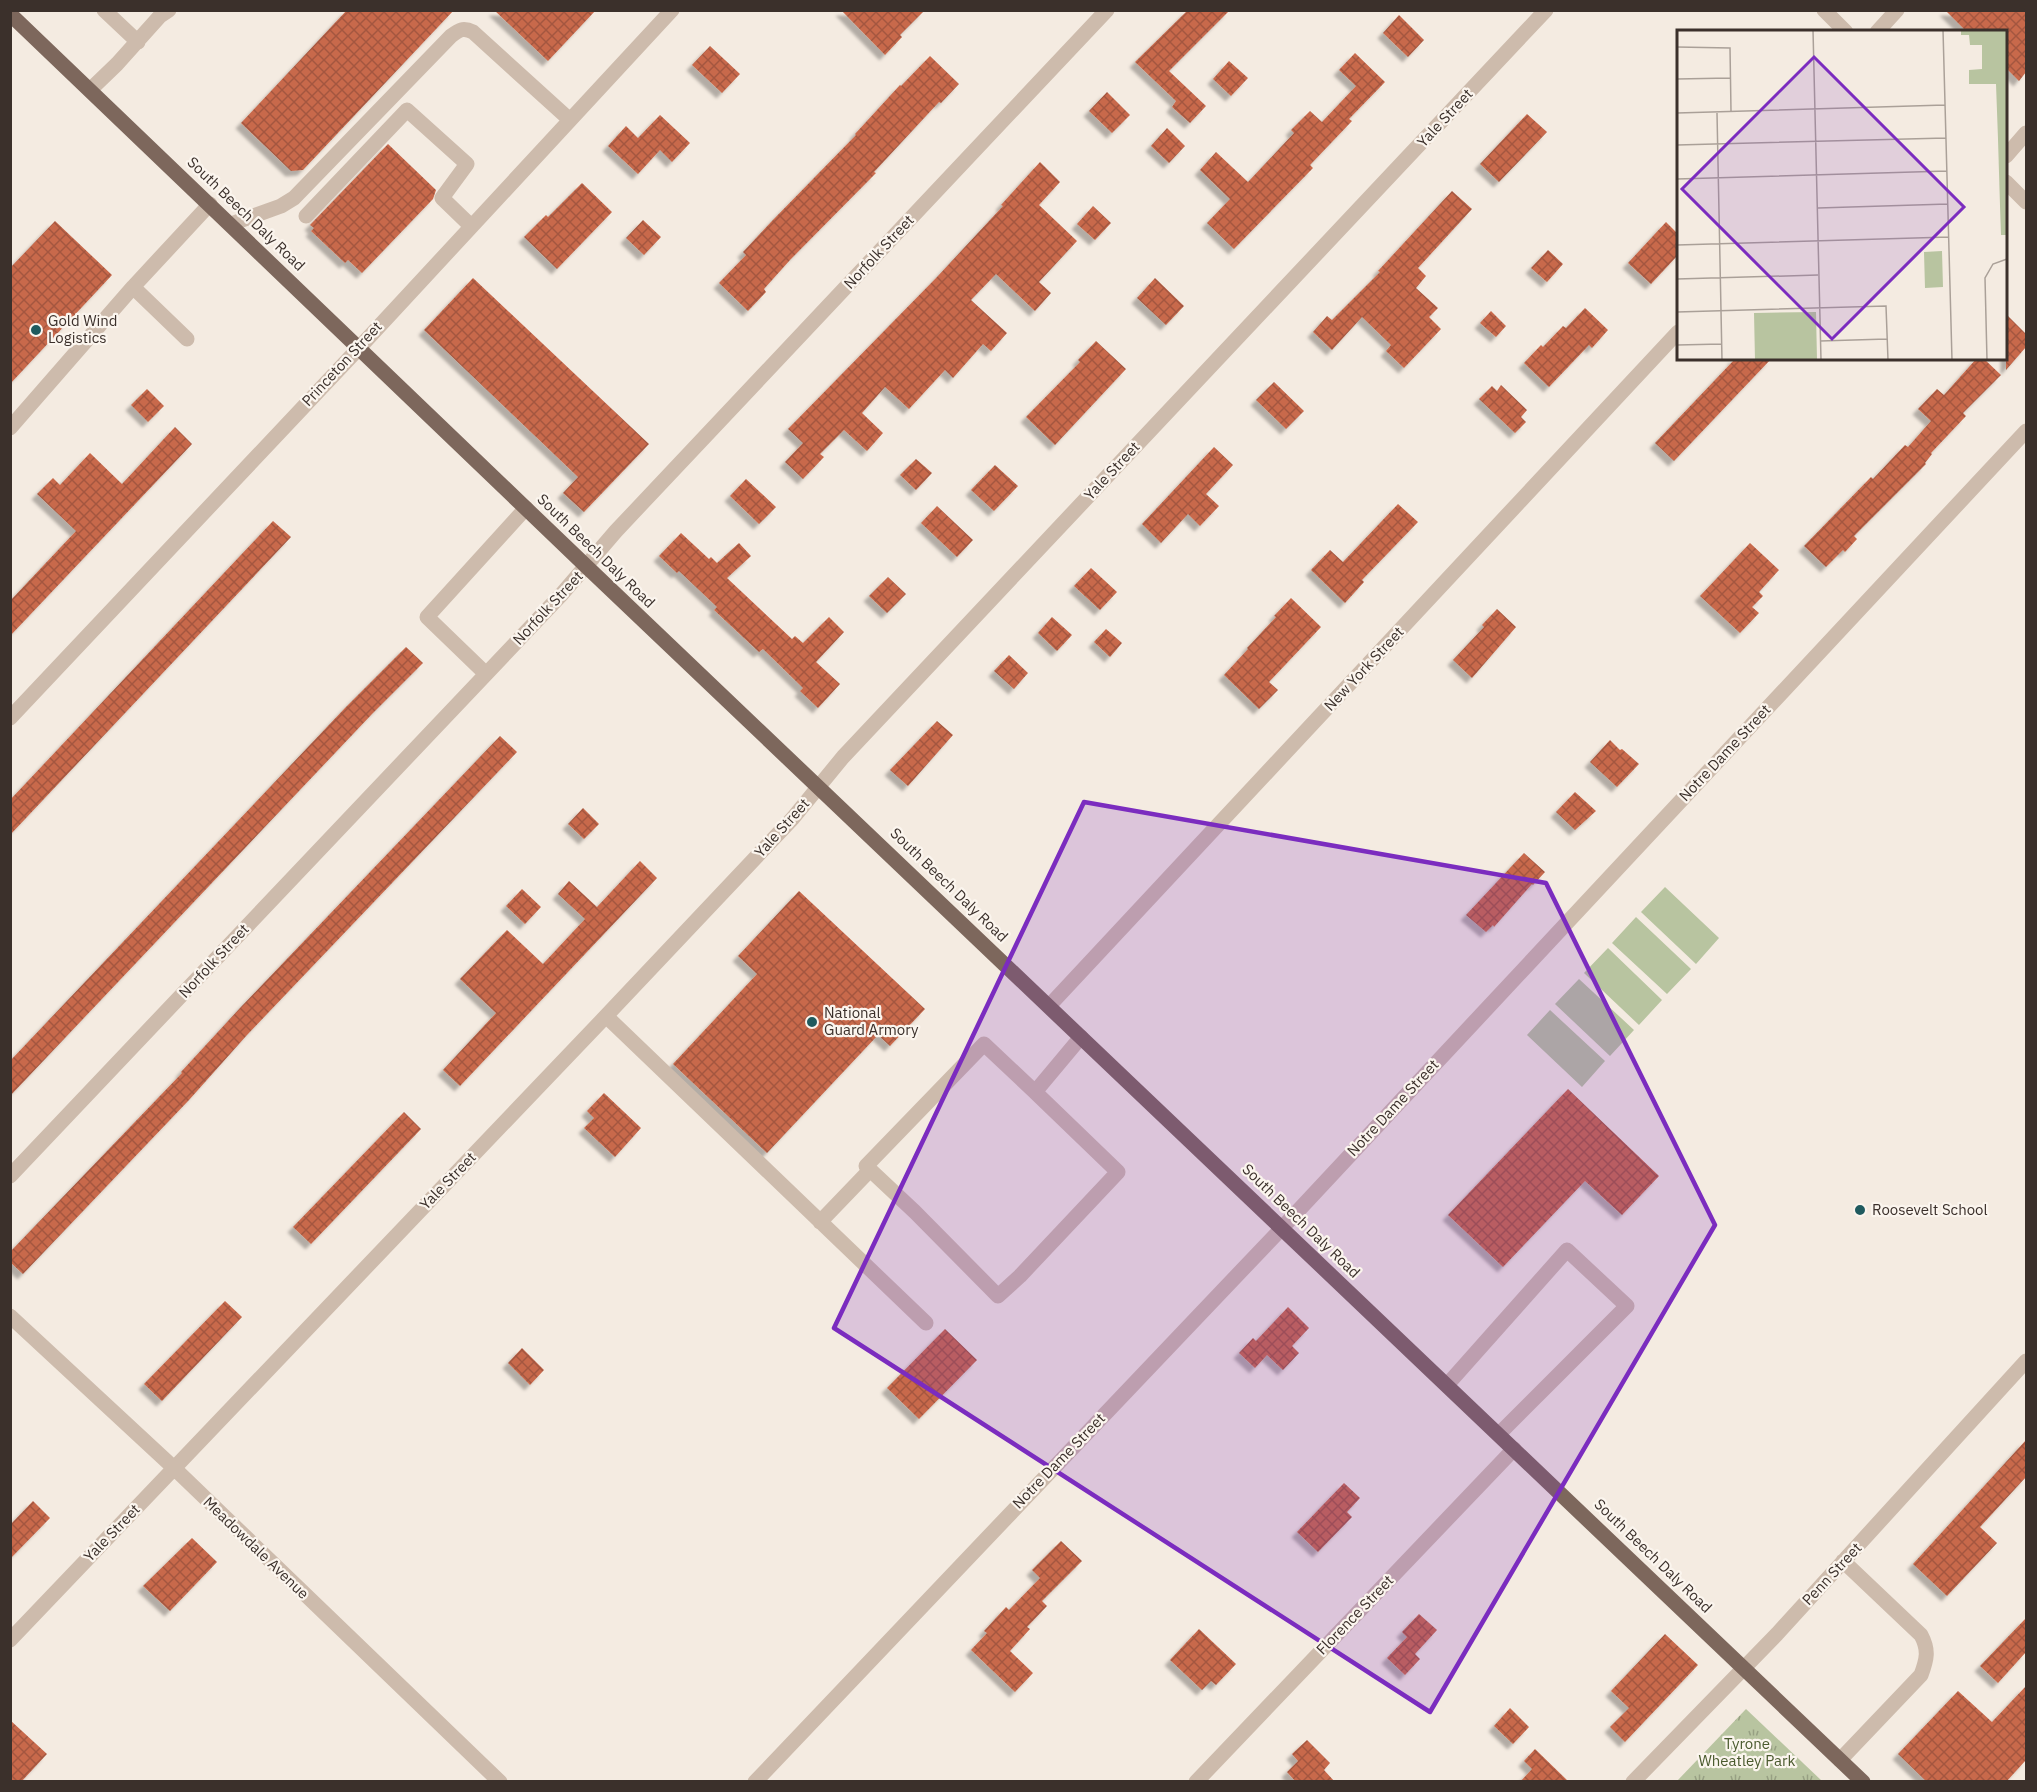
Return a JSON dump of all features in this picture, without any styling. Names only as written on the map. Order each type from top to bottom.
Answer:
[{"type":"main road","name":"South Beech Daly Road","points":[[10,14],[1863,1782]]},
{"type":"street","points":[[104,10],[138,42]]},
{"type":"street","points":[[90,90],[138,42],[160,16],[169,10]]},
{"type":"street","name":"Princeton Street","points":[[10,718],[359,348],[672,10]]},
{"type":"street","name":"Norfolk Street","points":[[10,1176],[485,674],[624,522],[1107,10]]},
{"type":"street","name":"Yale Street","points":[[10,1640],[606,1016],[785,826],[851,748],[1546,10]]},
{"type":"street","points":[[1824,10],[1844,30]]},
{"type":"street","points":[[1879,30],[1897,10]]},
{"type":"street","points":[[231,224],[281,206],[294,198],[451,36],[460,30],[467,29],[473,32],[570,120]]},
{"type":"street","points":[[306,216],[407,110],[467,164],[442,198],[471,226]]},
{"type":"street","points":[[2007,155],[2026,133]]},
{"type":"street","points":[[2007,183],[2026,202]]},
{"type":"street","points":[[10,428],[133,287],[210,204]]},
{"type":"street","points":[[133,287],[187,339]]},
{"type":"street","name":"New York Street","points":[[1049,1006],[1677,333]]},
{"type":"street","name":"Notre Dame Street","points":[[755,1782],[1282,1227],[2026,430]]},
{"type":"street","points":[[485,674],[427,617],[526,508]]},
{"type":"street","points":[[606,1016],[926,1323]]},
{"type":"street","points":[[1035,1092],[1082,1037]]},
{"type":"street","points":[[984,1044],[1035,1092],[1118,1172],[1020,1276],[998,1296],[866,1166],[984,1044]]},
{"type":"street","points":[[820,1222],[870,1170]]},
{"type":"street","points":[[1447,1385],[1567,1250],[1627,1306],[1499,1434]]},
{"type":"street","name":"Meadowdale Avenue","points":[[10,1316],[174,1468],[500,1782]]},
{"type":"street","name":"Penn Street","points":[[1633,1782],[1777,1634],[2026,1361]]},
{"type":"street","name":"Florence Street","points":[[1197,1782],[1514,1449]]},
{"type":"street","points":[[1840,1760],[1921,1674],[1927,1660],[1927,1647],[1921,1635],[1843,1561]]},
{"type":"highlighted area","points":[[1084,802],[1546,883],[1715,1225],[1430,1712],[834,1328]]},
{"type":"green space","points":[[1665,887],[1719,938],[1696,964],[1641,912]]},
{"type":"green space","points":[[1636,917],[1691,969],[1667,994],[1612,943]]},
{"type":"green space","points":[[1608,948],[1662,1000],[1639,1025],[1584,973]]},
{"type":"green space","points":[[1579,979],[1634,1030],[1610,1056],[1555,1004]]},
{"type":"green space","points":[[1550,1010],[1605,1061],[1582,1087],[1527,1035]]},
{"type":"green space","name":"Tyrone Wheatley Park","points":[[1746,1709],[1822,1781],[1677,1781]]},
{"type":"building","points":[[347,10],[454,10],[303,170],[291,171],[241,123]]},
{"type":"building","points":[[494,10],[596,10],[548,61]]},
{"type":"building","points":[[841,10],[925,10],[900,35],[902,37],[885,55]]},
{"type":"building","points":[[1188,10],[1230,10],[1169,71],[1206,106],[1190,123],[1172,107],[1176,101],[1135,62]]},
{"type":"building","points":[[1945,10],[2026,10],[2026,72],[2019,81],[2007,69],[2007,30],[1965,30]]},
{"type":"building","points":[[1399,15],[1424,40],[1408,57],[1383,33]]},
{"type":"building","points":[[710,46],[740,74],[722,93],[692,65]]},
{"type":"building","points":[[1355,53],[1385,82],[1349,119],[1352,121],[1310,165],[1313,168],[1234,249],[1207,223],[1230,199],[1200,170],[1216,152],[1248,182],[1294,133],[1291,130],[1310,111],[1322,122],[1356,86],[1339,70]]},
{"type":"building","points":[[930,56],[959,84],[941,103],[939,102],[874,172],[876,173],[790,260],[764,289],[766,292],[748,311],[719,283],[746,255],[743,252]]},
{"type":"building","points":[[1229,61],[1248,78],[1231,96],[1213,79]]},
{"type":"building","points":[[1107,92],[1130,115],[1112,133],[1089,111]]},
{"type":"building","points":[[1527,114],[1547,132],[1499,182],[1480,164]]},
{"type":"building","points":[[660,115],[690,143],[672,162],[660,150],[638,174],[608,146],[626,126],[638,138]]},
{"type":"building","points":[[1167,128],[1185,146],[1169,163],[1151,146]]},
{"type":"building","points":[[388,144],[436,190],[433,199],[362,273],[348,260],[345,263],[311,231],[314,228],[310,225]]},
{"type":"building","points":[[1040,162],[1060,182],[1039,205],[1077,241],[1039,282],[1051,293],[1035,311],[996,274],[971,300],[1007,333],[991,351],[983,344],[953,378],[945,370],[909,409],[885,387],[862,413],[883,433],[867,451],[844,430],[820,454],[824,457],[803,479],[785,462],[803,443],[788,429],[937,277]]},
{"type":"building","points":[[582,183],[612,212],[557,269],[524,237]]},
{"type":"building","points":[[1452,191],[1472,209],[1418,268],[1426,276],[1416,288],[1438,308],[1429,317],[1441,329],[1404,368],[1386,351],[1391,345],[1362,317],[1332,350],[1313,332],[1327,316],[1332,320],[1380,272],[1378,271]]},
{"type":"building","points":[[1093,206],[1111,223],[1095,240],[1077,224]]},
{"type":"building","points":[[643,220],[661,237],[644,255],[626,238]]},
{"type":"building","name":"Gold Wind Logistics","points":[[55,221],[112,275],[10,384],[10,268]]},
{"type":"building","points":[[1666,222],[1677,233],[1677,256],[1651,284],[1628,263]]},
{"type":"building","points":[[1548,250],[1563,264],[1547,282],[1531,268]]},
{"type":"building","points":[[473,278],[649,444],[584,512],[563,493],[578,477],[424,330]]},
{"type":"building","points":[[1155,278],[1184,306],[1166,325],[1137,298]]},
{"type":"building","points":[[1585,308],[1608,330],[1592,348],[1589,345],[1549,387],[1524,363],[1563,326],[1566,328]]},
{"type":"building","points":[[1491,311],[1506,326],[1496,337],[1480,323]]},
{"type":"building","points":[[2007,315],[2026,334],[2026,347],[2006,370]]},
{"type":"building","points":[[1096,341],[1126,369],[1055,445],[1026,417],[1080,362],[1078,360]]},
{"type":"building","points":[[1734,360],[1770,360],[1674,461],[1655,443]]},
{"type":"building","points":[[1975,360],[1985,360],[2001,375],[1963,413],[1966,416],[1931,453],[1926,464],[1854,536],[1857,539],[1845,552],[1843,550],[1826,567],[1804,546],[1871,477],[1873,479],[1905,445],[1908,447],[1931,421],[1918,409],[1937,389],[1944,395]]},
{"type":"building","points":[[1274,382],[1304,411],[1286,429],[1256,400]]},
{"type":"building","points":[[1501,385],[1527,410],[1521,417],[1526,422],[1515,433],[1479,399],[1492,386],[1497,391]]},
{"type":"building","points":[[147,389],[164,406],[148,422],[131,405]]},
{"type":"building","points":[[175,427],[192,444],[10,636],[10,601],[76,531],[37,494],[53,478],[60,485],[90,453],[122,484]]},
{"type":"building","points":[[1214,447],[1233,465],[1206,494],[1219,506],[1200,526],[1188,514],[1161,543],[1142,524]]},
{"type":"building","points":[[916,459],[932,473],[916,490],[900,475]]},
{"type":"building","points":[[995,465],[1018,486],[994,511],[971,490]]},
{"type":"building","points":[[746,479],[776,507],[759,524],[730,496]]},
{"type":"building","points":[[1398,504],[1418,522],[1362,580],[1364,582],[1345,603],[1311,570],[1330,550],[1343,562]]},
{"type":"building","points":[[937,506],[973,540],[957,557],[921,523]]},
{"type":"building","points":[[273,521],[291,537],[10,835],[10,800]]},
{"type":"building","points":[[681,533],[709,559],[711,557],[717,563],[739,543],[751,556],[727,578],[792,639],[795,636],[803,643],[829,617],[844,632],[816,662],[840,684],[818,708],[800,691],[803,688],[763,649],[759,652],[714,610],[717,607],[679,571],[677,573],[659,556]]},
{"type":"building","points":[[1750,543],[1779,570],[1759,592],[1763,596],[1752,607],[1759,613],[1740,633],[1700,596]]},
{"type":"building","points":[[1091,568],[1117,592],[1100,610],[1074,586]]},
{"type":"building","points":[[888,577],[906,594],[887,613],[869,596]]},
{"type":"building","points":[[1291,598],[1321,627],[1269,682],[1278,690],[1259,709],[1224,675]]},
{"type":"building","points":[[1497,609],[1516,627],[1472,678],[1453,660],[1484,627],[1482,625]]},
{"type":"building","points":[[1052,617],[1072,635],[1057,651],[1038,633]]},
{"type":"building","points":[[1106,629],[1122,643],[1110,657],[1094,642]]},
{"type":"building","points":[[406,647],[423,663],[10,1096],[10,1061],[345,708]]},
{"type":"building","points":[[1009,655],[1028,673],[1014,689],[994,671]]},
{"type":"building","points":[[937,721],[953,735],[908,786],[890,770]]},
{"type":"building","points":[[500,736],[517,752],[23,1274],[10,1262],[10,1252]]},
{"type":"building","points":[[1610,740],[1639,764],[1617,787],[1590,762]]},
{"type":"building","points":[[1575,792],[1596,811],[1575,830],[1556,812]]},
{"type":"building","points":[[583,808],[599,824],[584,839],[568,824]]},
{"type":"building","points":[[1524,853],[1545,872],[1494,927],[1493,925],[1486,932],[1466,915]]},
{"type":"building","points":[[640,861],[657,878],[460,1086],[443,1070],[496,1013],[460,979],[507,930],[543,964],[585,919],[558,894],[569,881],[597,907]]},
{"type":"building","points":[[522,889],[541,907],[525,924],[506,906]]},
{"type":"building","name":"National Guard Armory","points":[[799,891],[925,1009],[890,1046],[878,1035],[767,1153],[673,1064],[757,974],[738,956]]},
{"type":"building","points":[[1568,1089],[1659,1176],[1622,1215],[1585,1181],[1503,1267],[1448,1215]]},
{"type":"building","points":[[604,1093],[641,1128],[615,1157],[584,1128],[594,1118],[587,1111]]},
{"type":"building","points":[[404,1112],[421,1129],[311,1244],[293,1227]]},
{"type":"building","points":[[225,1301],[242,1317],[162,1401],[144,1384]]},
{"type":"building","points":[[1288,1307],[1309,1328],[1292,1346],[1299,1353],[1283,1370],[1267,1355],[1255,1368],[1239,1353],[1253,1338],[1256,1341]]},
{"type":"building","points":[[945,1329],[977,1360],[919,1419],[887,1388]]},
{"type":"building","points":[[522,1348],[544,1370],[530,1385],[508,1363]]},
{"type":"building","points":[[2026,1440],[2026,1477],[1980,1527],[1997,1543],[1947,1596],[1913,1564]]},
{"type":"building","points":[[1344,1483],[1360,1498],[1347,1512],[1352,1517],[1318,1552],[1297,1532]]},
{"type":"building","points":[[33,1501],[50,1518],[10,1559],[10,1525]]},
{"type":"building","points":[[192,1538],[217,1562],[170,1611],[143,1586]]},
{"type":"building","points":[[1061,1541],[1082,1561],[1042,1601],[1047,1606],[1027,1627],[1030,1629],[1010,1651],[1033,1673],[1015,1692],[971,1650],[987,1633],[984,1631],[1006,1607],[1009,1610],[1040,1578],[1032,1570]]},
{"type":"building","points":[[1419,1614],[1437,1630],[1415,1654],[1420,1659],[1405,1675],[1387,1658],[1407,1637],[1402,1632]]},
{"type":"building","points":[[2026,1618],[2026,1652],[1998,1683],[1980,1666]]},
{"type":"building","points":[[1199,1629],[1236,1664],[1216,1685],[1211,1681],[1202,1690],[1170,1660]]},
{"type":"building","points":[[1665,1634],[1698,1665],[1625,1742],[1610,1727],[1629,1708],[1611,1691]]},
{"type":"building","points":[[2026,1686],[2026,1760],[2006,1782],[1927,1782],[1898,1754],[1958,1691],[1992,1722]]},
{"type":"building","points":[[1510,1708],[1529,1727],[1513,1744],[1494,1726]]},
{"type":"building","points":[[10,1720],[47,1754],[21,1782],[10,1782]]},
{"type":"building","points":[[1307,1740],[1330,1763],[1324,1770],[1335,1782],[1296,1782],[1287,1772],[1298,1761],[1292,1754]]},
{"type":"building","points":[[1535,1749],[1569,1782],[1520,1782],[1532,1769],[1524,1761]]},
{"type":"place","name":"Gold Wind Logistics","points":[[36,330]]},
{"type":"place","name":"National Guard Armory","points":[[812,1022]]},
{"type":"place","name":"Roosevelt School","points":[[1860,1210]]}]
